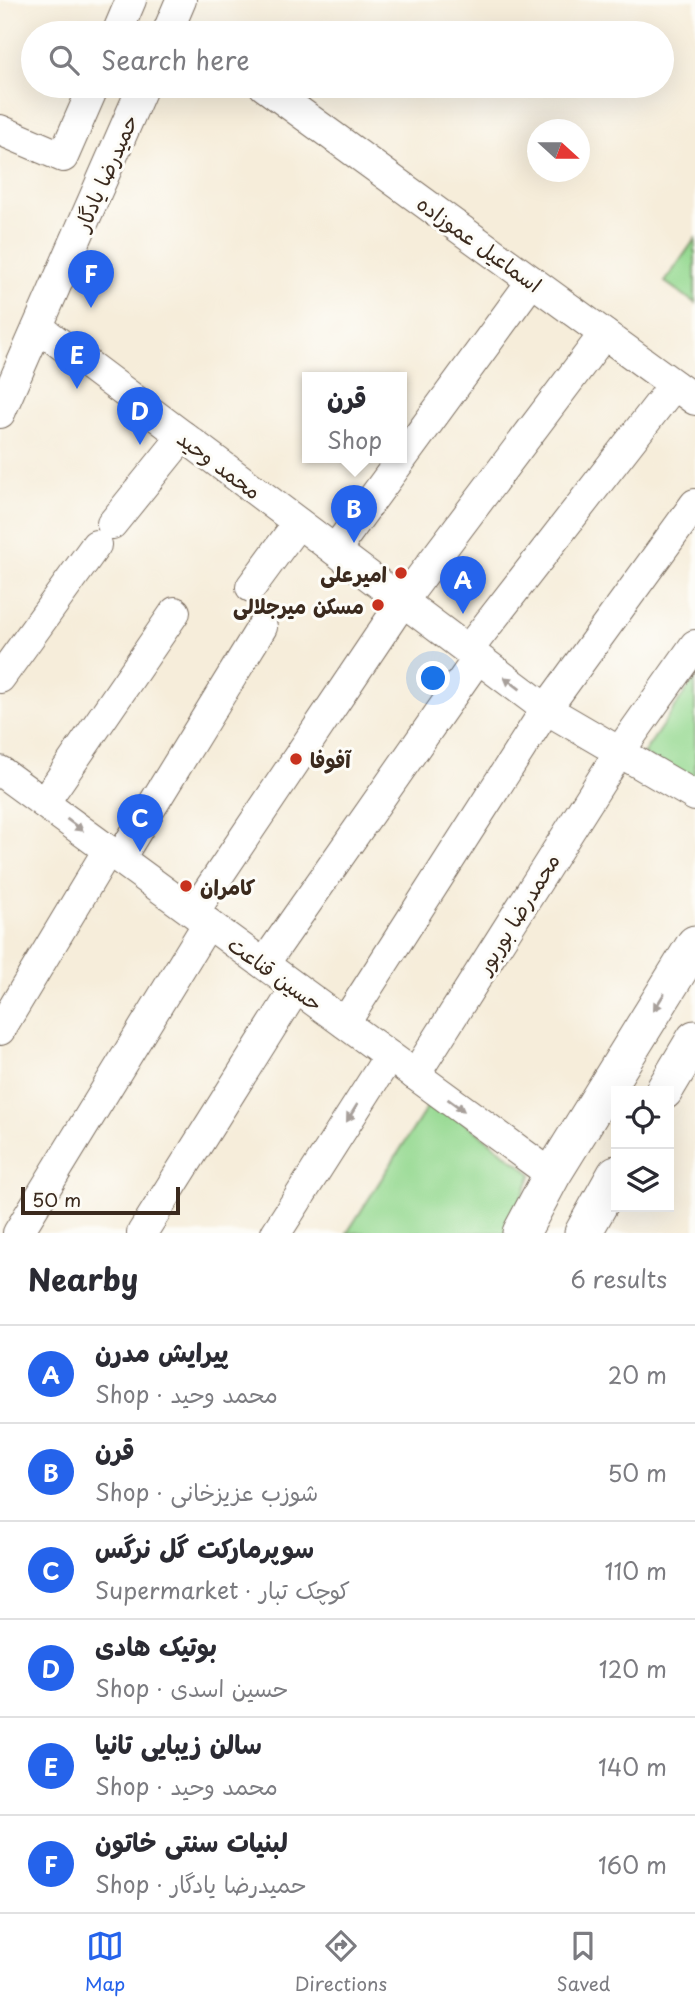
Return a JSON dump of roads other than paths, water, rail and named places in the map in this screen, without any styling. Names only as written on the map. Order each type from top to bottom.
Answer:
[{"type":"main road","points":[[521,1233],[552,1175],[695,944]]},
{"type":"main road","points":[[667,1086],[695,1039]]},
{"type":"main road","points":[[583,1233],[611,1183]]},
{"type":"street","points":[[122,21],[131,0]]},
{"type":"street","points":[[0,130],[63,158],[89,98]]},
{"type":"street","name":"حمیدرضا یادگار","points":[[0,413],[138,98]]},
{"type":"street","name":"اسماعیل عموزاده","points":[[280,98],[685,393]]},
{"type":"street","points":[[407,452],[532,281]]},
{"type":"street","name":"محمد وحید","points":[[38,327],[546,709],[695,796]]},
{"type":"street","points":[[18,1233],[201,918],[403,601],[604,334]]},
{"type":"street","points":[[264,964],[473,654],[685,393]]},
{"type":"street","points":[[0,678],[104,535],[183,436]]},
{"type":"street","points":[[335,550],[399,463]]},
{"type":"street","points":[[345,1023],[546,709],[695,504]]},
{"type":"street","points":[[251,587],[299,523]]},
{"type":"street","points":[[44,803],[175,612]]},
{"type":"street","points":[[0,1030],[262,627]]},
{"type":"street","name":"محمدرضا بوربور","points":[[415,1075],[620,751],[695,645]]},
{"type":"street","name":"حسین قناعت","points":[[4,782],[44,803],[552,1175]]},
{"type":"street","points":[[142,1233],[296,988]]},
{"type":"street","points":[[276,1233],[389,1056]]},
{"type":"place","name":"لبنیات سنتی خاتون","points":[[91,308]]},
{"type":"place","name":"سالن زیبایی تانیا","points":[[77,389]]},
{"type":"place","name":"بوتیک هادی","points":[[140,445]]},
{"type":"place","name":"قرن","points":[[354,543]]},
{"type":"place","name":"امیرعلی","points":[[401,573]]},
{"type":"place","name":"مسکن میرجلالی","points":[[378,605]]},
{"type":"place","name":"پیرایش مدرن","points":[[463,614]]},
{"type":"place","name":"آفوفا","points":[[296,759]]},
{"type":"place","name":"سوپرمارکت گل نرگس","points":[[140,852]]},
{"type":"place","name":"کامران","points":[[186,886]]}]
